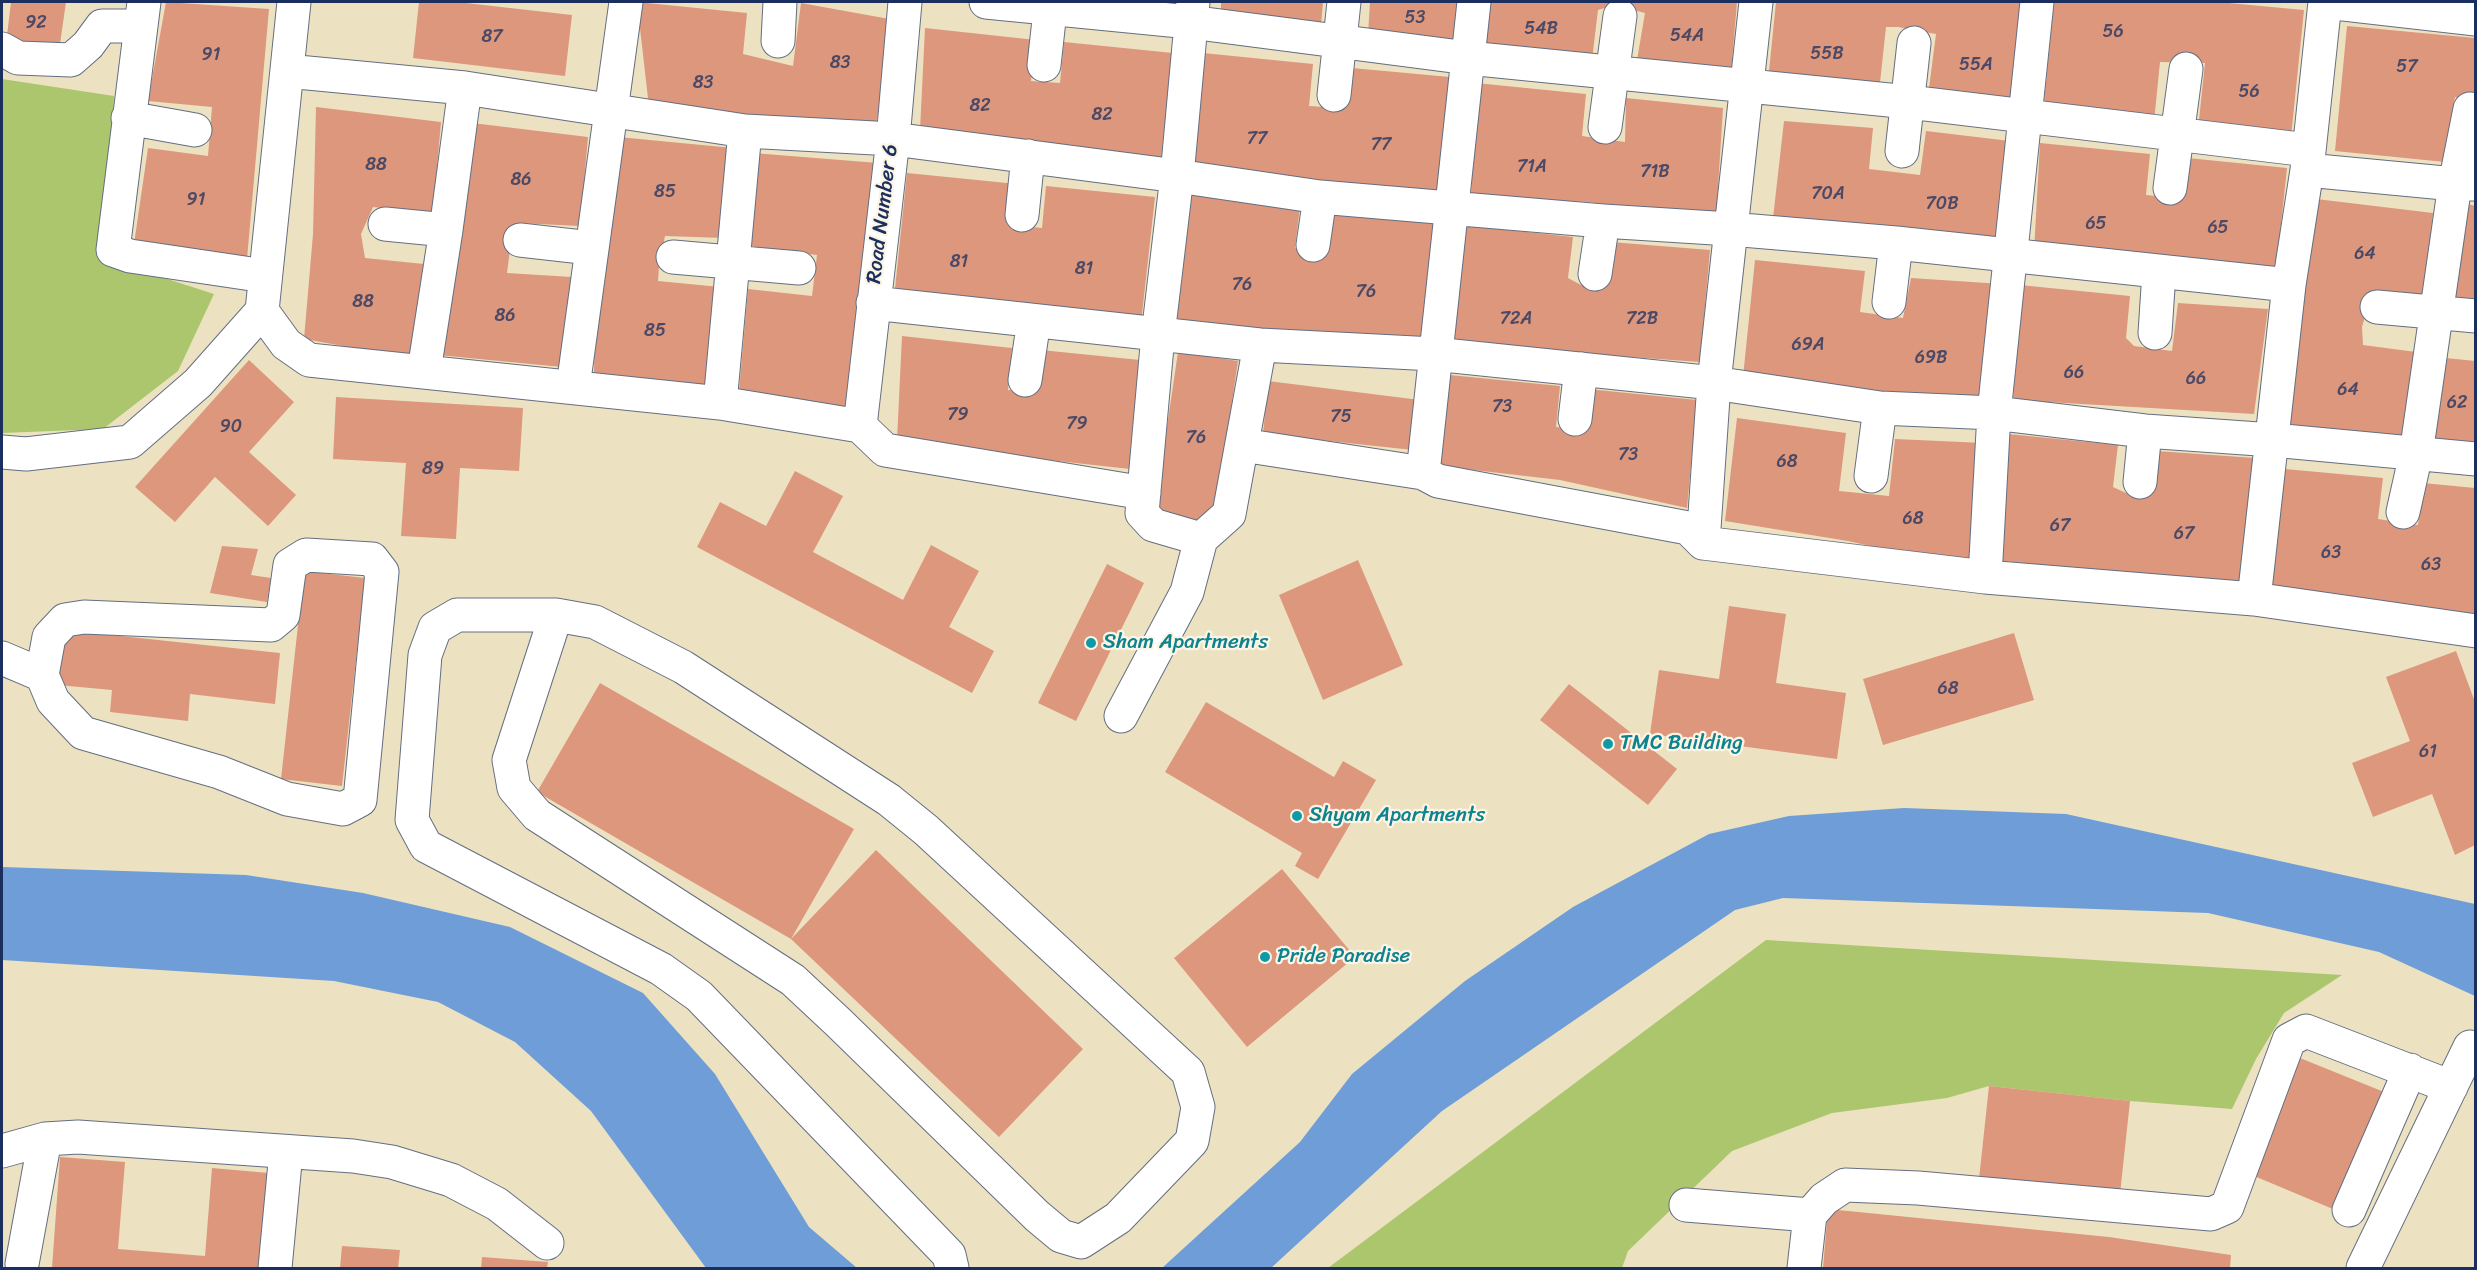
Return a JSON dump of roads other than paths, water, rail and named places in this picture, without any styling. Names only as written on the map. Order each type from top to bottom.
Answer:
[{"type":"street","points":[[2,452],[26,454],[130,442],[198,383],[262,311],[294,2]]},
{"type":"street","points":[[573,387],[626,2]]},
{"type":"street","points":[[778,41],[780,2]]},
{"type":"street","name":"Road Number 6","points":[[860,426],[893,139],[905,2]]},
{"type":"street","points":[[986,2],[1192,12],[1340,42],[1468,58],[1909,102],[2177,135],[2307,160],[2465,184]]},
{"type":"street","points":[[1334,95],[1344,2]]},
{"type":"street","points":[[1423,473],[1434,354],[1453,207],[1474,2]]},
{"type":"street","points":[[1703,543],[1714,383],[1730,229],[1749,87],[1756,2]]},
{"type":"street","points":[[1985,578],[1994,413],[2037,2]]},
{"type":"street","points":[[2254,599],[2289,285],[2326,2],[2475,19]]},
{"type":"street","points":[[1044,65],[1051,5]]},
{"type":"street","points":[[1192,12],[1177,176],[1158,334],[1142,513],[1153,525],[1201,538]]},
{"type":"street","points":[[2,49],[18,58],[71,60],[88,45],[102,26],[142,14],[113,250],[130,256],[265,276]]},
{"type":"street","points":[[1605,128],[1620,16]]},
{"type":"street","points":[[1902,151],[1914,43]]},
{"type":"street","points":[[2170,188],[2186,69]]},
{"type":"street","points":[[287,71],[465,88],[745,131],[893,139],[1320,196],[1603,221],[1896,243],[2289,285]]},
{"type":"street","points":[[424,371],[465,88]]},
{"type":"street","points":[[2403,512],[2416,454],[2438,313],[2465,184],[2470,109]]},
{"type":"street","points":[[128,118],[195,130]]},
{"type":"street","points":[[720,403],[745,131]]},
{"type":"street","points":[[1022,215],[1028,156]]},
{"type":"street","points":[[1313,245],[1320,196]]},
{"type":"street","points":[[1595,274],[1603,221]]},
{"type":"street","points":[[385,224],[446,230]]},
{"type":"street","points":[[520,240],[591,248]]},
{"type":"street","points":[[1889,302],[1896,243]]},
{"type":"street","points":[[673,257],[799,268]]},
{"type":"street","points":[[2155,333],[2159,272]]},
{"type":"street","points":[[873,303],[1260,345],[1434,354],[1581,369],[1714,383],[1880,408],[1994,413],[2145,431],[2273,440],[2475,459]]},
{"type":"street","points":[[2377,307],[2475,316]]},
{"type":"street","points":[[262,311],[286,345],[309,360],[720,403],[860,426],[885,450],[1144,493]]},
{"type":"street","points":[[1025,381],[1034,321]]},
{"type":"street","points":[[1121,716],[1187,592],[1201,538],[1229,514],[1260,345]]},
{"type":"street","points":[[1575,419],[1581,369]]},
{"type":"street","points":[[1871,477],[1880,408]]},
{"type":"street","points":[[2140,482],[2145,431]]},
{"type":"street","points":[[1242,445],[1423,473],[1438,482],[1688,528],[1703,543],[1985,578],[2254,599],[2475,631]]},
{"type":"street","points":[[2,658],[42,675],[53,701],[83,733],[219,772],[287,799],[343,809],[360,800],[382,572],[372,559],[306,555],[290,565],[283,615],[271,625],[84,617],[65,620],[48,637],[42,675]]},
{"type":"street","points":[[556,615],[509,760],[514,788],[537,815],[793,980],[1036,1216],[1060,1236],[1081,1242],[1118,1218],[1192,1141],[1198,1107],[1188,1072],[927,831],[889,800],[683,667],[595,622],[556,615],[457,615],[435,628],[425,655],[412,820],[426,846],[661,969],[699,996],[949,1256],[952,1269]]},
{"type":"street","points":[[1804,1269],[1810,1215],[1824,1199],[1845,1185],[1930,1189],[2211,1214],[2227,1207],[2289,1040],[2306,1031],[2451,1087]]},
{"type":"street","points":[[2363,1269],[2470,1047]]},
{"type":"street","points":[[2349,1210],[2410,1070]]},
{"type":"street","points":[[2,1151],[45,1138],[78,1137],[353,1156],[392,1162],[451,1180],[497,1204],[547,1243]]},
{"type":"street","points":[[22,1264],[45,1138]]},
{"type":"street","points":[[275,1269],[286,1152]]},
{"type":"street","points":[[1686,1205],[1810,1215]]},
{"type":"water","points":[[1904,808],[2066,814],[2475,904],[2475,996],[2379,952],[2208,913],[1783,898],[1735,910],[1442,1111],[1271,1268],[1162,1268],[1300,1142],[1352,1074],[1465,981],[1573,907],[1709,834],[1789,816]]},
{"type":"water","points":[[2,867],[246,875],[363,893],[510,927],[643,993],[715,1074],[809,1227],[857,1268],[706,1268],[591,1111],[515,1042],[438,1002],[334,981],[2,960]]},
{"type":"place","name":"Sham Apartments","points":[[1091,643]]},
{"type":"place","name":"TMC Building","points":[[1608,744]]},
{"type":"place","name":"Shyam Apartments","points":[[1297,816]]},
{"type":"place","name":"Pride Paradise","points":[[1265,957]]}]
